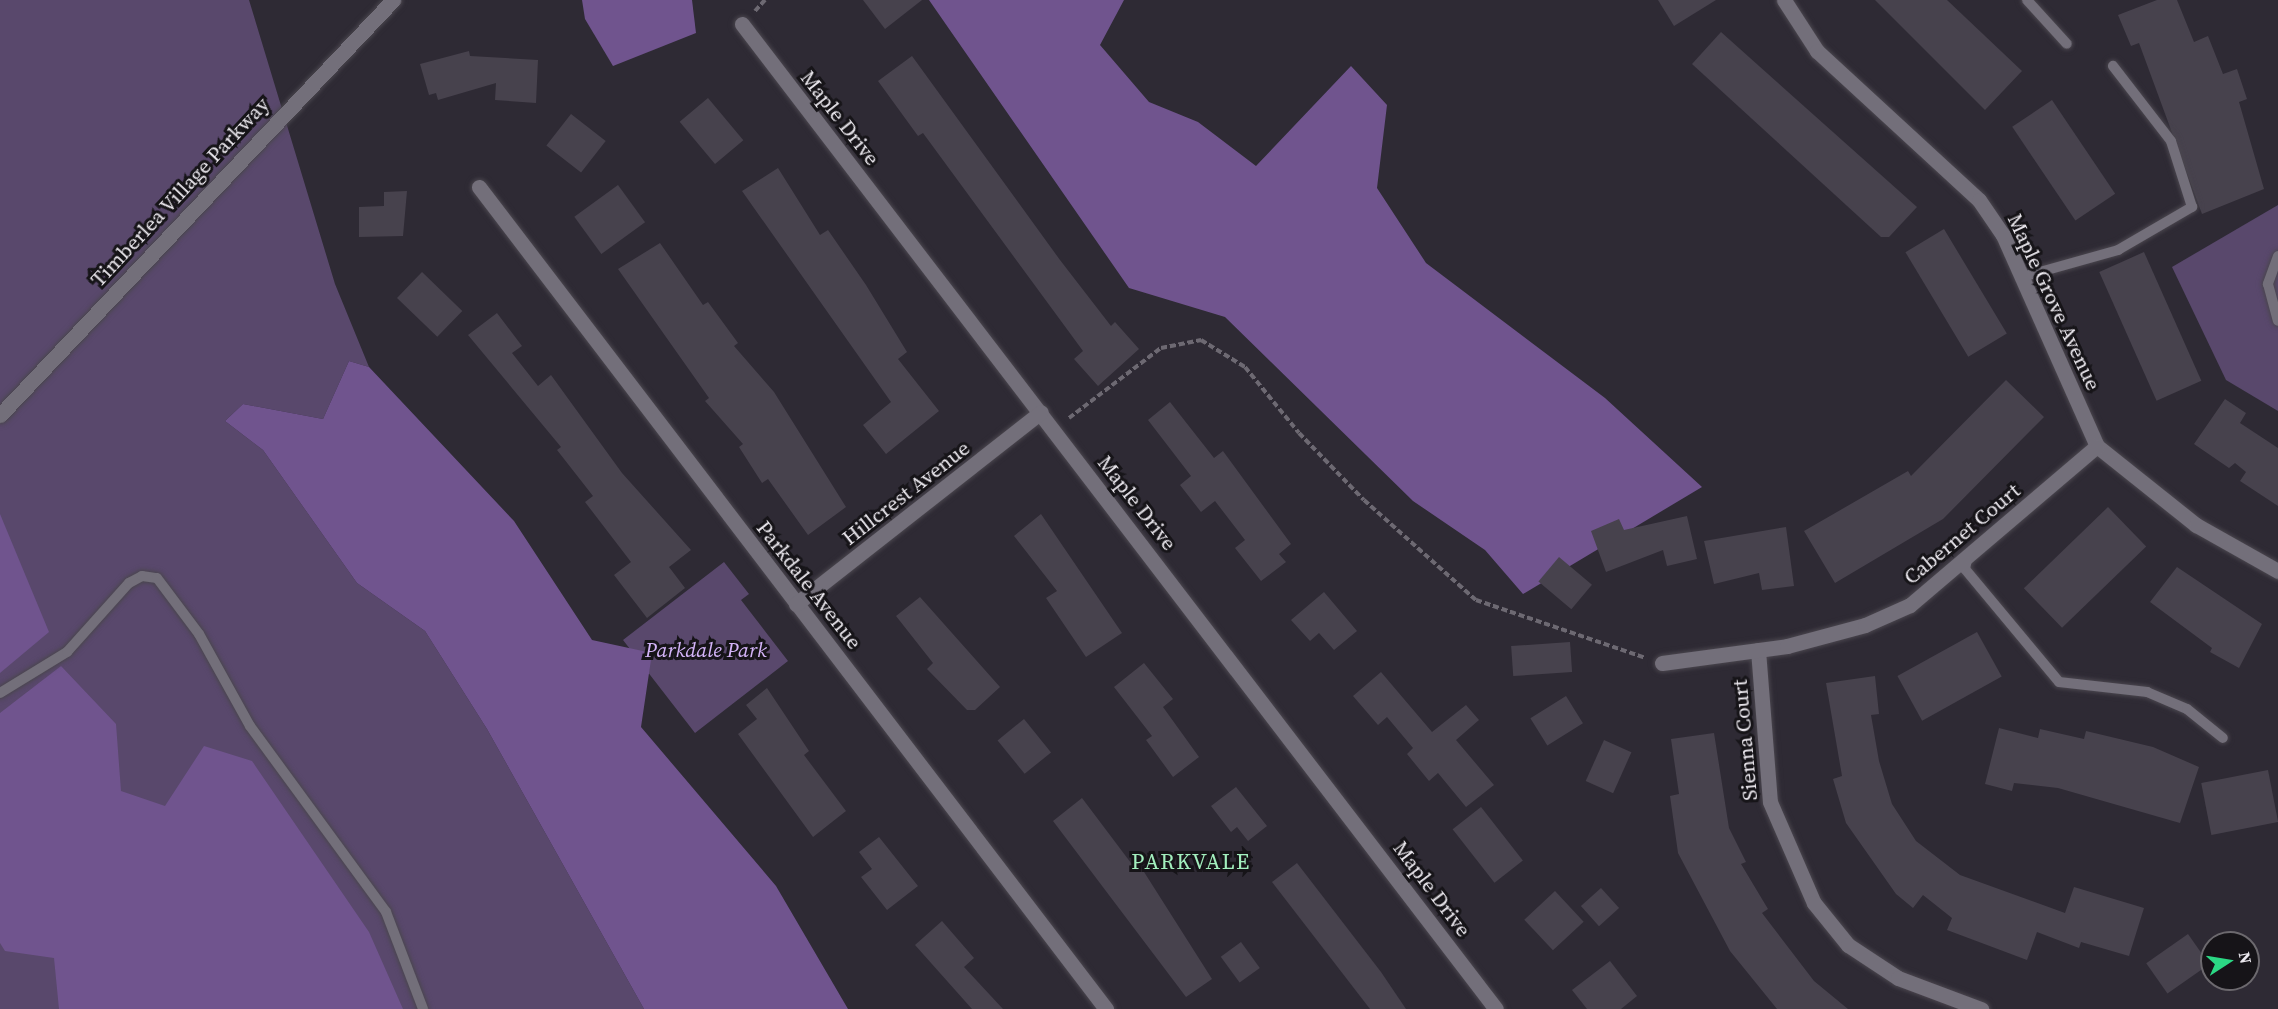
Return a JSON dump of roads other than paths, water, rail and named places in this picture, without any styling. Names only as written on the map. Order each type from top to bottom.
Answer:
[{"type":"street","name":"Timberlea Village Parkway","points":[[0,414],[393,0]]},
{"type":"street","name":"Maple Grove Avenue","points":[[1784,0],[1817,51],[1979,200],[2022,277],[2097,446],[2196,525],[2278,571]]},
{"type":"street","name":"Maple Drive","points":[[742,24],[1496,1009]]},
{"type":"street","name":"Parkdale Avenue","points":[[479,188],[1106,1009]]},
{"type":"street","name":"Hillcrest Avenue","points":[[796,604],[1041,412]]},
{"type":"street","name":"Cabernet Court","points":[[1662,663],[1758,650],[1865,625],[1910,605],[1967,560],[2097,446]]},
{"type":"street","name":"Sienna Court","points":[[1758,650],[1770,802],[1814,903],[1848,945],[1898,978],[1981,1009]]},
{"type":"lane","points":[[2027,0],[2067,44]]},
{"type":"lane","points":[[2022,277],[2118,250],[2192,207],[2171,141],[2113,66]]},
{"type":"lane","points":[[2278,256],[2268,284],[2278,321]]},
{"type":"lane","points":[[1967,560],[1965,569],[2059,682],[2147,692],[2187,709],[2223,738]]},
{"type":"lane","points":[[0,693],[67,652],[129,583],[142,576],[157,578],[199,634],[249,726],[386,912],[423,1009]]},
{"type":"district","name":"PARKVALE","points":[[1191,862]]},
{"type":"park label","name":"Parkdale Park","points":[[706,650]]}]
